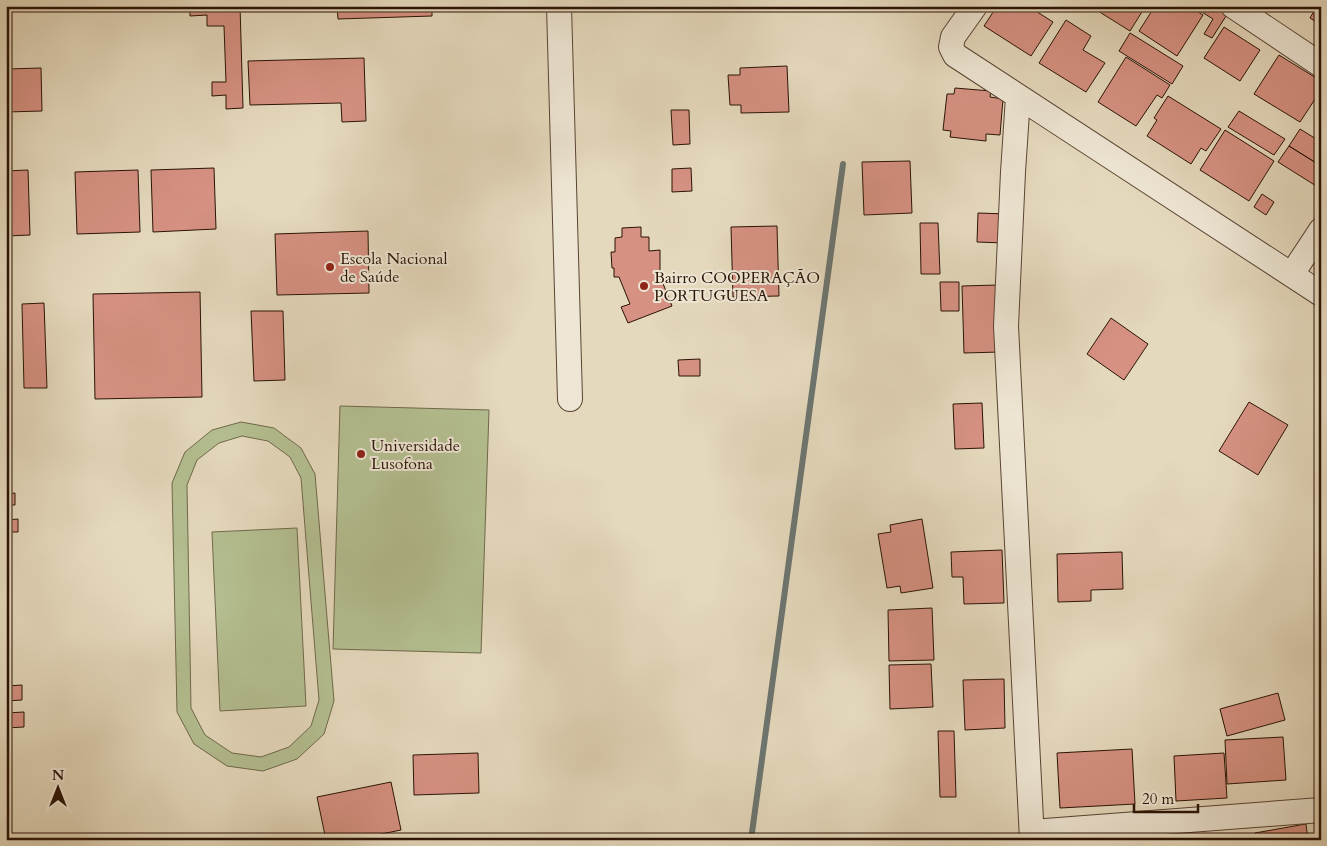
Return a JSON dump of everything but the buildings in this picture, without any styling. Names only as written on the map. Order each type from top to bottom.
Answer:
[{"type":"street","points":[[559,6],[570,399]]},
{"type":"street","points":[[974,6],[953,37],[951,47],[954,55],[1321,294]]},
{"type":"street","points":[[1233,6],[1321,65]]},
{"type":"street","points":[[1018,98],[1006,326],[1032,836],[1321,810]]},
{"type":"street","points":[[1292,274],[1321,230]]},
{"type":"green space","points":[[340,406],[489,410],[481,653],[333,649]]},
{"type":"green space","points":[[241,422],[274,428],[301,448],[315,474],[334,701],[324,734],[297,759],[263,771],[227,766],[194,744],[177,712],[172,483],[185,452],[212,430]],"holes":[[[242,436],[268,441],[290,457],[301,478],[319,700],[311,726],[289,747],[261,757],[232,753],[205,735],[191,708],[187,485],[197,460],[219,443]]]},
{"type":"green space","points":[[297,528],[306,706],[220,711],[212,532]]},
{"type":"waterway","points":[[751,840],[843,164]]},
{"type":"place","name":"Escola Nacional de Saúde","points":[[330,267]]},
{"type":"place","name":"Bairro COOPERAÇÃO PORTUGUESA","points":[[644,286]]},
{"type":"place","name":"Universidade Lusofona","points":[[361,454]]}]
